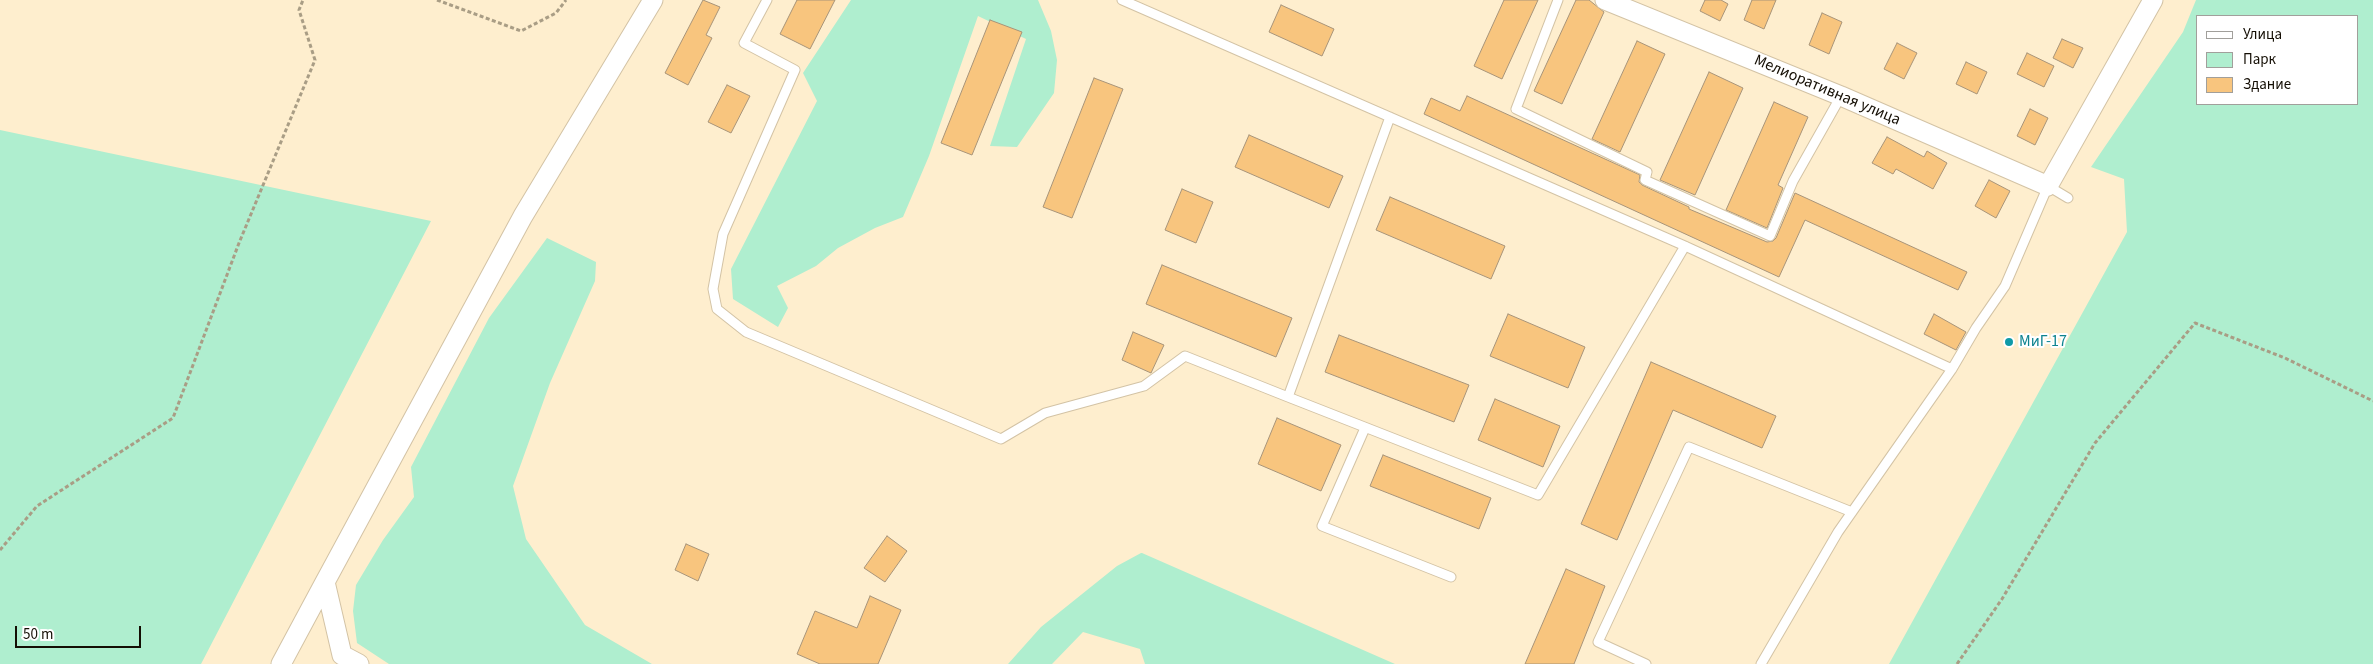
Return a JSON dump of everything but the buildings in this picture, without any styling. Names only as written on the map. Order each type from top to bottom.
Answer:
[{"type":"street","points":[[281,664],[523,216],[652,0]]},
{"type":"street","name":"Мелиоративная улица","points":[[1605,0],[1841,96],[2048,186]]},
{"type":"street","points":[[2048,186],[2153,0]]},
{"type":"street","points":[[325,582],[345,661],[359,664]]},
{"type":"lane","points":[[767,0],[744,43],[795,70],[723,234],[713,289],[717,309],[746,332],[1001,439],[1045,412],[1144,386],[1185,356],[1538,495],[1684,246]]},
{"type":"lane","points":[[1122,0],[1684,246],[1952,370]]},
{"type":"lane","points":[[1558,0],[1516,109],[1647,172],[1644,180],[1770,236],[1793,181],[1841,96]]},
{"type":"lane","points":[[1288,397],[1390,117]]},
{"type":"lane","points":[[1761,664],[1838,532],[1952,370],[1976,328],[2005,286],[2048,186],[2068,198]]},
{"type":"lane","points":[[1365,428],[1322,526],[1451,577]]},
{"type":"lane","points":[[1646,664],[1598,642],[1689,447],[1852,512]]},
{"type":"path","points":[[0,550],[37,506],[173,418],[239,244],[314,60],[299,10],[303,0]]},
{"type":"path","points":[[437,0],[521,31],[556,13],[566,0]]},
{"type":"path","points":[[1957,664],[2002,599],[2094,443],[2195,323],[2285,358],[2373,401]]},
{"type":"green space","points":[[851,0],[1038,0],[1051,31],[1057,60],[1054,93],[1017,147],[990,146],[1026,39],[978,16],[929,156],[903,217],[875,228],[838,248],[816,266],[777,286],[788,308],[778,327],[733,299],[731,269],[817,101],[803,73]]},
{"type":"green space","points":[[2196,0],[2373,0],[2373,664],[1889,664],[2127,232],[2124,179],[2091,167],[2183,32]]},
{"type":"green space","points":[[0,130],[431,221],[201,664],[0,664]]},
{"type":"green space","points":[[547,238],[596,262],[595,281],[550,383],[513,486],[526,539],[585,625],[652,664],[389,664],[357,643],[353,611],[356,585],[383,540],[414,497],[411,467],[489,318]]},
{"type":"green space","points":[[1141,553],[1395,664],[1145,664],[1140,649],[1083,632],[1052,664],[1008,664],[1041,627],[1117,566]]},
{"type":"place","name":"МиГ-17","points":[[2009,342]]}]
